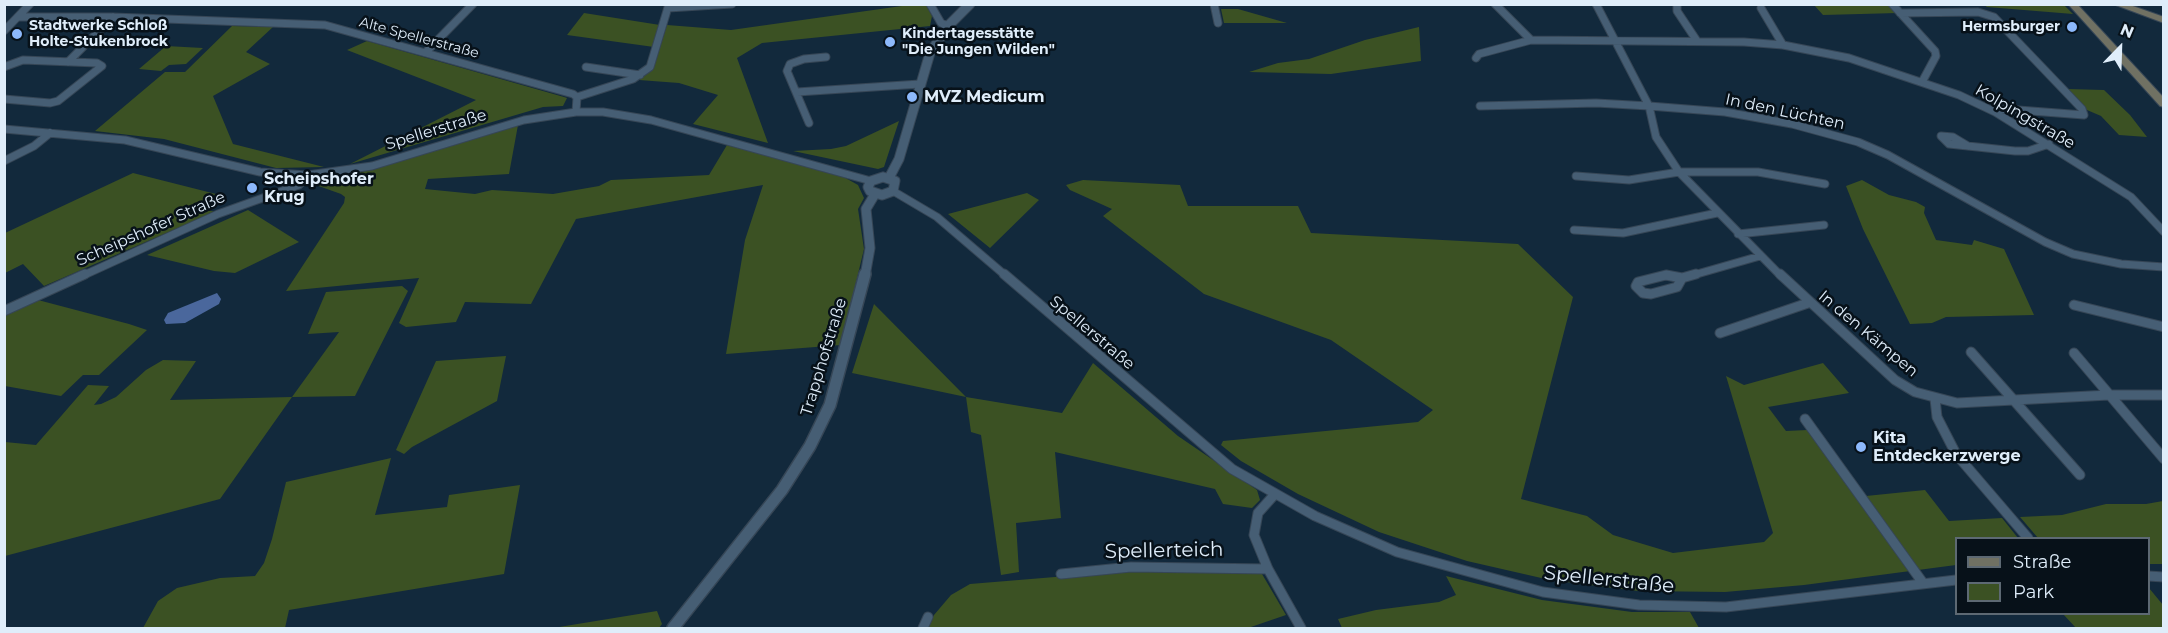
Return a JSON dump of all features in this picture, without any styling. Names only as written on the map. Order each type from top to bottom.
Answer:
[{"type":"main road","points":[[2072,4],[2163,104]]},
{"type":"main road","points":[[2082,4],[2084,15]]},
{"type":"main road","points":[[2117,4],[2163,20]]},
{"type":"street","points":[[4,31],[30,4]]},
{"type":"street","points":[[426,52],[474,4]]},
{"type":"street","points":[[576,112],[577,97],[639,75],[650,67],[655,59],[669,6],[732,4]]},
{"type":"street","points":[[930,4],[941,23],[948,26]]},
{"type":"street","points":[[890,178],[899,159],[930,53],[948,26],[970,4]]},
{"type":"street","points":[[1214,4],[1218,23]]},
{"type":"street","points":[[1495,4],[1531,40]]},
{"type":"street","name":"In den Kämpen","points":[[1596,4],[1649,106],[1656,137],[1679,172],[1808,303],[1894,380],[1915,392],[1957,403],[2016,402],[2109,394],[2163,395]]},
{"type":"street","points":[[1892,4],[1935,51],[1936,56],[1922,82]]},
{"type":"street","points":[[1677,5],[1677,11],[1696,41]]},
{"type":"street","points":[[1761,8],[1783,45]]},
{"type":"street","points":[[1900,13],[1978,12],[1994,17],[2082,109],[2084,115],[2005,109],[1995,112]]},
{"type":"street","name":"Alte Spellerstraße","points":[[19,16],[325,25],[564,91],[577,97]]},
{"type":"street","points":[[68,62],[113,17]]},
{"type":"street","name":"Kolpingstraße","points":[[1476,58],[1479,54],[1531,40],[1696,41],[1783,45],[1849,58],[1922,82],[1995,112],[2131,197],[2163,232]]},
{"type":"street","points":[[809,123],[787,71],[790,64],[804,59],[826,57]]},
{"type":"street","points":[[4,67],[15,61],[97,63],[102,66],[58,101],[50,103],[4,99]]},
{"type":"street","points":[[586,67],[627,70],[639,75]]},
{"type":"street","points":[[797,92],[920,84]]},
{"type":"street","name":"In den Lüchten","points":[[1480,106],[1592,103],[1649,106],[1745,115],[1837,136],[1888,155],[2026,232],[2073,254],[2113,263],[2163,267]]},
{"type":"street","name":"Spellerstraße","points":[[4,129],[125,140],[260,172],[308,175],[372,166],[524,120],[576,112],[615,113],[651,120],[871,182]]},
{"type":"street","points":[[4,161],[34,146],[50,133]]},
{"type":"street","points":[[1968,146],[2015,151],[2049,144]]},
{"type":"street","points":[[1576,176],[1629,180],[1679,172],[1758,172],[1825,184]]},
{"type":"street","name":"Scheipshofer Straße","points":[[4,311],[218,214],[299,185],[308,175]]},
{"type":"street","points":[[890,178],[896,186],[893,191],[882,195],[874,194],[868,187],[871,182],[890,178]]},
{"type":"street","name":"Spellerstraße","points":[[893,191],[937,217],[1232,469],[1315,516],[1397,552],[1459,571],[1564,595],[1639,606],[1725,607],[1955,580]]},
{"type":"street","name":"Trapphofstraße","points":[[673,628],[782,490],[815,436],[830,405],[864,279],[870,248],[866,209],[874,194]]},
{"type":"street","points":[[1574,230],[1623,233],[1717,213]]},
{"type":"street","points":[[1738,234],[1824,225]]},
{"type":"street","points":[[1682,278],[1677,287],[1651,294],[1643,293],[1636,286],[1638,282],[1666,275],[1682,278],[1760,256]]},
{"type":"street","points":[[1720,333],[1808,303]]},
{"type":"street","points":[[2074,305],[2163,327]]},
{"type":"street","points":[[1971,352],[2080,475]]},
{"type":"street","points":[[2074,353],[2163,459]]},
{"type":"street","points":[[1935,399],[1937,417],[1948,442],[2027,537]]},
{"type":"street","points":[[1804,419],[1923,583]]},
{"type":"street","points":[[1275,494],[1258,513],[1254,525],[1257,543],[1268,569],[1301,628]]},
{"type":"street","name":"Spellerteich","points":[[1061,574],[1131,567],[1268,569]]},
{"type":"street","points":[[923,628],[928,617]]},
{"type":"green space","points":[[916,4],[926,5],[932,16],[930,26],[762,43],[737,58],[768,143],[693,124],[718,95],[679,83],[639,80],[653,69],[667,25],[731,30]]},
{"type":"green space","points":[[1814,5],[1890,5],[1898,13],[1823,15]]},
{"type":"green space","points":[[1984,5],[2064,5],[2073,14],[1987,7]]},
{"type":"green space","points":[[1221,9],[1238,9],[1287,23],[1224,23]]},
{"type":"green space","points":[[584,13],[660,25],[654,47],[567,35]]},
{"type":"green space","points":[[232,26],[273,27],[246,52],[270,64],[213,96],[233,144],[324,167],[276,168],[164,139],[95,131],[165,72],[185,72]]},
{"type":"green space","points":[[1419,27],[1421,61],[1331,74],[1249,72],[1278,63],[1309,59],[1365,40]]},
{"type":"green space","points":[[367,41],[567,98],[563,106],[543,107],[350,164],[476,100],[347,50]]},
{"type":"green space","points":[[166,46],[203,48],[186,64],[169,65],[161,71],[139,69]]},
{"type":"green space","points":[[2067,89],[2104,90],[2130,115],[2147,137],[2119,135],[2101,116],[2087,110]]},
{"type":"green space","points":[[899,121],[884,167],[878,169],[793,151],[846,146]]},
{"type":"green space","points":[[518,125],[509,174],[428,179],[425,189],[475,194],[492,190],[553,194],[599,186],[611,180],[709,175],[727,145],[842,176],[858,185],[864,198],[858,209],[864,249],[841,345],[726,354],[745,240],[763,185],[576,219],[531,304],[465,302],[456,322],[406,327],[399,323],[419,278],[286,291],[344,203],[345,197],[341,194],[313,184],[318,178],[372,168]]},
{"type":"green space","points":[[133,173],[216,194],[198,207],[215,212],[44,286],[23,264],[5,273],[5,233]]},
{"type":"green space","points":[[1083,180],[1180,185],[1188,206],[1298,206],[1311,233],[1518,244],[1573,297],[1521,499],[1587,516],[1613,535],[1673,553],[1764,542],[1773,533],[1726,376],[1744,385],[1823,363],[1849,393],[1768,407],[1786,431],[1807,430],[1856,497],[1925,490],[1949,521],[2002,518],[2017,537],[1955,537],[1955,565],[1804,585],[1725,592],[1638,591],[1550,580],[1467,561],[1379,532],[1298,494],[1241,461],[1221,445],[1223,441],[1418,422],[1433,410],[1331,340],[1204,294],[1103,216],[1112,209],[1070,190],[1066,185]]},
{"type":"green space","points":[[1862,180],[1889,195],[1916,202],[1925,207],[1924,213],[1936,240],[1972,245],[1974,240],[2004,249],[2034,315],[1946,317],[1932,323],[1910,324],[1863,229],[1846,186]]},
{"type":"green space","points":[[1027,193],[1039,200],[990,248],[948,214]]},
{"type":"green space","points":[[248,210],[299,242],[235,273],[214,271],[147,255]]},
{"type":"green space","points":[[402,286],[408,291],[355,396],[292,397],[339,332],[308,334],[326,292]]},
{"type":"green space","points":[[38,300],[147,330],[99,375],[83,375],[61,396],[5,386],[4,315]]},
{"type":"green space","points":[[874,304],[966,397],[852,373]]},
{"type":"green space","points":[[506,356],[497,401],[412,447],[404,454],[396,450],[436,361]]},
{"type":"green space","points":[[163,360],[196,361],[170,400],[292,397],[220,499],[5,556],[5,442],[36,445],[88,385],[109,386],[94,405],[101,404],[116,397],[146,370]]},
{"type":"green space","points":[[1093,363],[1178,436],[1257,490],[1260,500],[1252,508],[1223,504],[1215,489],[1055,452],[1061,518],[1016,523],[1019,572],[1001,575],[981,435],[971,432],[966,397],[1062,413]]},
{"type":"green space","points":[[391,458],[375,515],[447,507],[449,495],[520,485],[504,574],[289,610],[285,628],[143,628],[158,601],[177,588],[220,578],[255,576],[264,563],[272,539],[286,482]]},
{"type":"green space","points":[[2163,501],[2163,564],[2150,564],[2150,537],[2037,537],[2020,517],[2062,515],[2106,504],[2146,504]]},
{"type":"green space","points":[[1140,570],[1262,574],[1286,615],[1248,628],[928,628],[934,615],[951,595],[970,584]]},
{"type":"green space","points":[[1446,576],[1542,600],[1632,612],[1690,612],[1699,628],[1342,628],[1338,619],[1376,610],[1439,602],[1456,595]]},
{"type":"green space","points":[[2150,589],[2163,605],[2163,628],[2076,628],[2064,615],[2150,615]]},
{"type":"green space","points":[[657,611],[662,624],[659,628],[553,628]]},
{"type":"water","points":[[217,293],[221,299],[219,304],[185,323],[166,324],[164,320],[168,313]]},
{"type":"place","name":"Hermsburger","points":[[2072,27]]},
{"type":"place","name":"Stadtwerke Schloß Holte-Stukenbrock","points":[[17,34]]},
{"type":"place","name":"Kindertagesstätte \"Die Jungen Wilden\"","points":[[890,42]]},
{"type":"place","name":"MVZ Medicum","points":[[912,97]]},
{"type":"place","name":"Scheipshofer Krug","points":[[252,188]]},
{"type":"place","name":"Kita Entdeckerzwerge","points":[[1861,447]]}]
